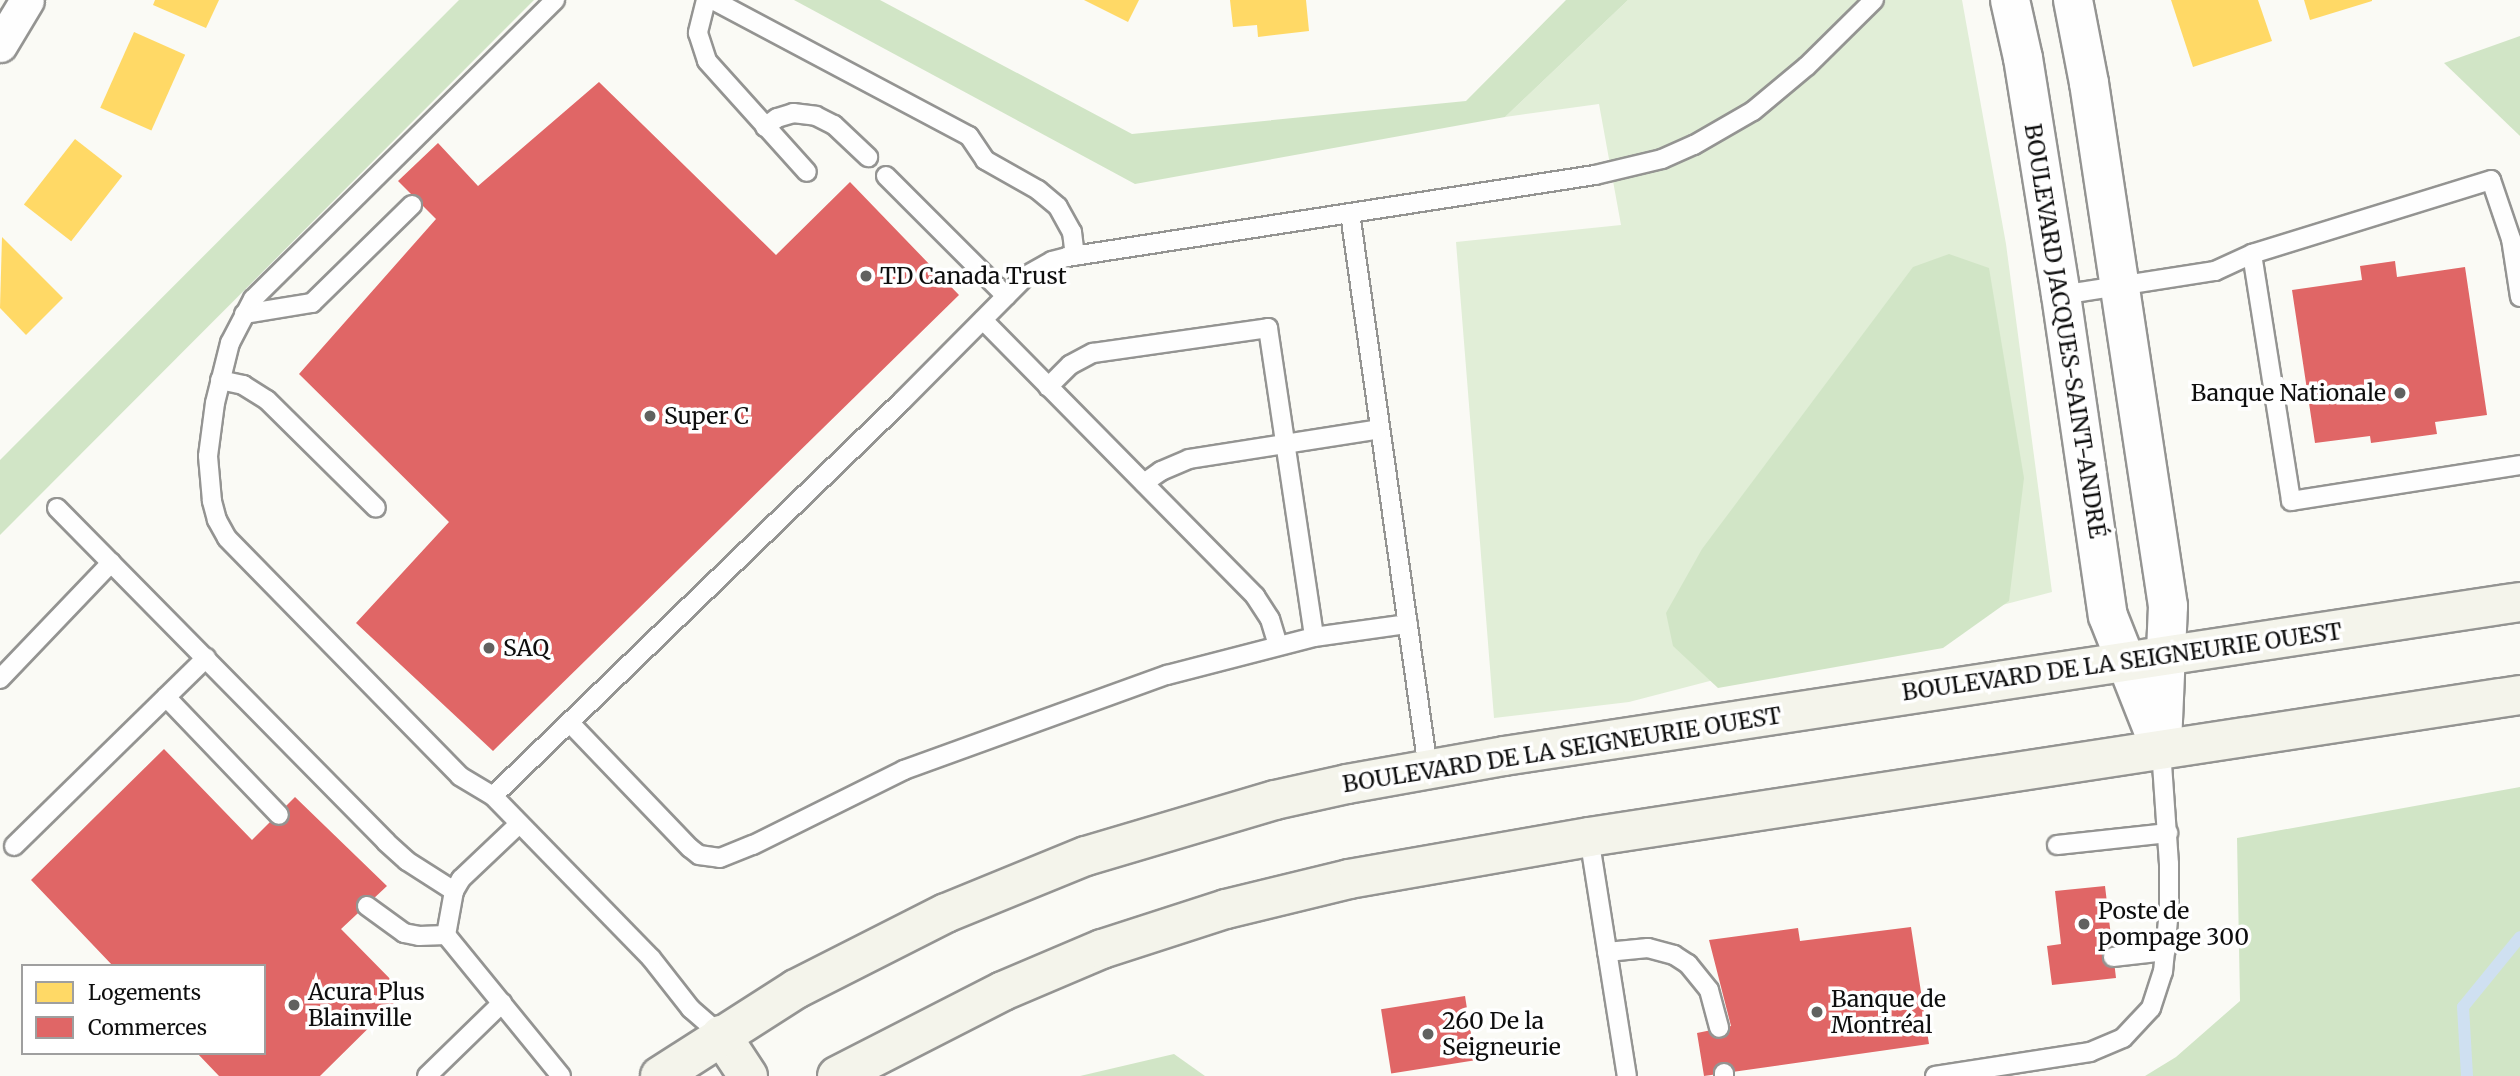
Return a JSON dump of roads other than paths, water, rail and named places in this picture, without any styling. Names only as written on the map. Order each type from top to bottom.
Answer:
[{"type":"main road","name":"BOULEVARD DE LA SEIGNEURIE OUEST","points":[[660,1076],[796,989],[892,938],[1033,876],[1218,816],[1347,784],[1428,769],[2520,602]]},
{"type":"main road","points":[[837,1076],[899,1042],[1050,970],[1169,926],[1380,872],[1589,837],[2520,695]]},
{"type":"main road","points":[[721,1035],[748,1076]]},
{"type":"street","points":[[0,45],[27,0]]},
{"type":"street","name":"BOULEVARD JACQUES-SAINT-ANDRÉ","points":[[2010,0],[2023,58],[2061,295],[2108,615],[2161,750]]},
{"type":"street","points":[[2073,0],[2120,285],[2168,606],[2161,750]]},
{"type":"lane","points":[[555,0],[267,282],[244,314],[230,343],[220,380],[208,456],[212,501],[216,520],[227,538],[460,776],[493,796],[651,958],[691,1009],[721,1035]]},
{"type":"lane","points":[[706,0],[698,33],[707,61],[807,172]]},
{"type":"lane","points":[[713,0],[969,136],[985,160],[1038,190],[1058,207],[1072,232],[1075,256]]},
{"type":"lane","points":[[493,796],[1037,268],[1075,256],[1595,175],[1662,159],[1703,141],[1753,111],[1791,81],[1874,0]]},
{"type":"lane","points":[[765,127],[777,118],[793,113],[816,116],[834,125],[868,157]]},
{"type":"lane","points":[[886,176],[1006,296]]},
{"type":"lane","points":[[2061,295],[2215,271],[2252,254],[2491,180],[2511,239],[2520,297]]},
{"type":"lane","points":[[244,314],[312,303],[412,205]]},
{"type":"lane","points":[[1350,213],[1428,769]]},
{"type":"lane","points":[[2252,254],[2291,501],[2520,465]]},
{"type":"lane","points":[[983,320],[1255,596],[1270,619],[1278,645]]},
{"type":"lane","points":[[1048,387],[1070,365],[1093,353],[1268,328],[1314,637]]},
{"type":"lane","points":[[220,380],[243,385],[267,400],[376,508]]},
{"type":"lane","points":[[1144,483],[1161,471],[1189,459],[1380,429]]},
{"type":"lane","points":[[57,509],[407,862],[453,891]]},
{"type":"lane","points":[[0,679],[111,563]]},
{"type":"lane","points":[[570,723],[691,848],[699,855],[720,858],[753,845],[862,789],[951,752],[1167,675],[1314,637],[1408,624]]},
{"type":"lane","points":[[14,846],[206,658]]},
{"type":"lane","points":[[166,697],[279,815]]},
{"type":"lane","points":[[1935,1076],[2063,1057],[2111,1045],[2137,1026],[2151,1008],[2158,991],[2166,951],[2168,833],[2161,750]]},
{"type":"lane","points":[[519,824],[461,879],[453,891],[446,935],[561,1076]]},
{"type":"lane","points":[[2057,845],[2168,833]]},
{"type":"lane","points":[[1589,837],[1627,1076]]},
{"type":"lane","points":[[366,906],[404,933],[419,936],[446,935]]},
{"type":"lane","points":[[1607,952],[1648,948],[1674,955],[1688,964],[1709,990],[1718,1028]]},
{"type":"lane","points":[[2113,957],[2166,951]]},
{"type":"lane","points":[[427,1076],[502,1003]]},
{"type":"waterway","points":[[2467,1076],[2463,1007],[2520,937]]},
{"type":"place","name":"TD Canada Trust","points":[[866,276]]},
{"type":"place","name":"Banque Nationale","points":[[2400,393]]},
{"type":"place","name":"Super C","points":[[650,416]]},
{"type":"place","name":"SAQ","points":[[489,648]]},
{"type":"place","name":"Poste de pompage 300","points":[[2084,924]]},
{"type":"place","name":"Acura Plus Blainville","points":[[294,1005]]},
{"type":"place","name":"Banque de Montréal","points":[[1817,1012]]},
{"type":"place","name":"260 De la Seigneurie","points":[[1428,1034]]}]
